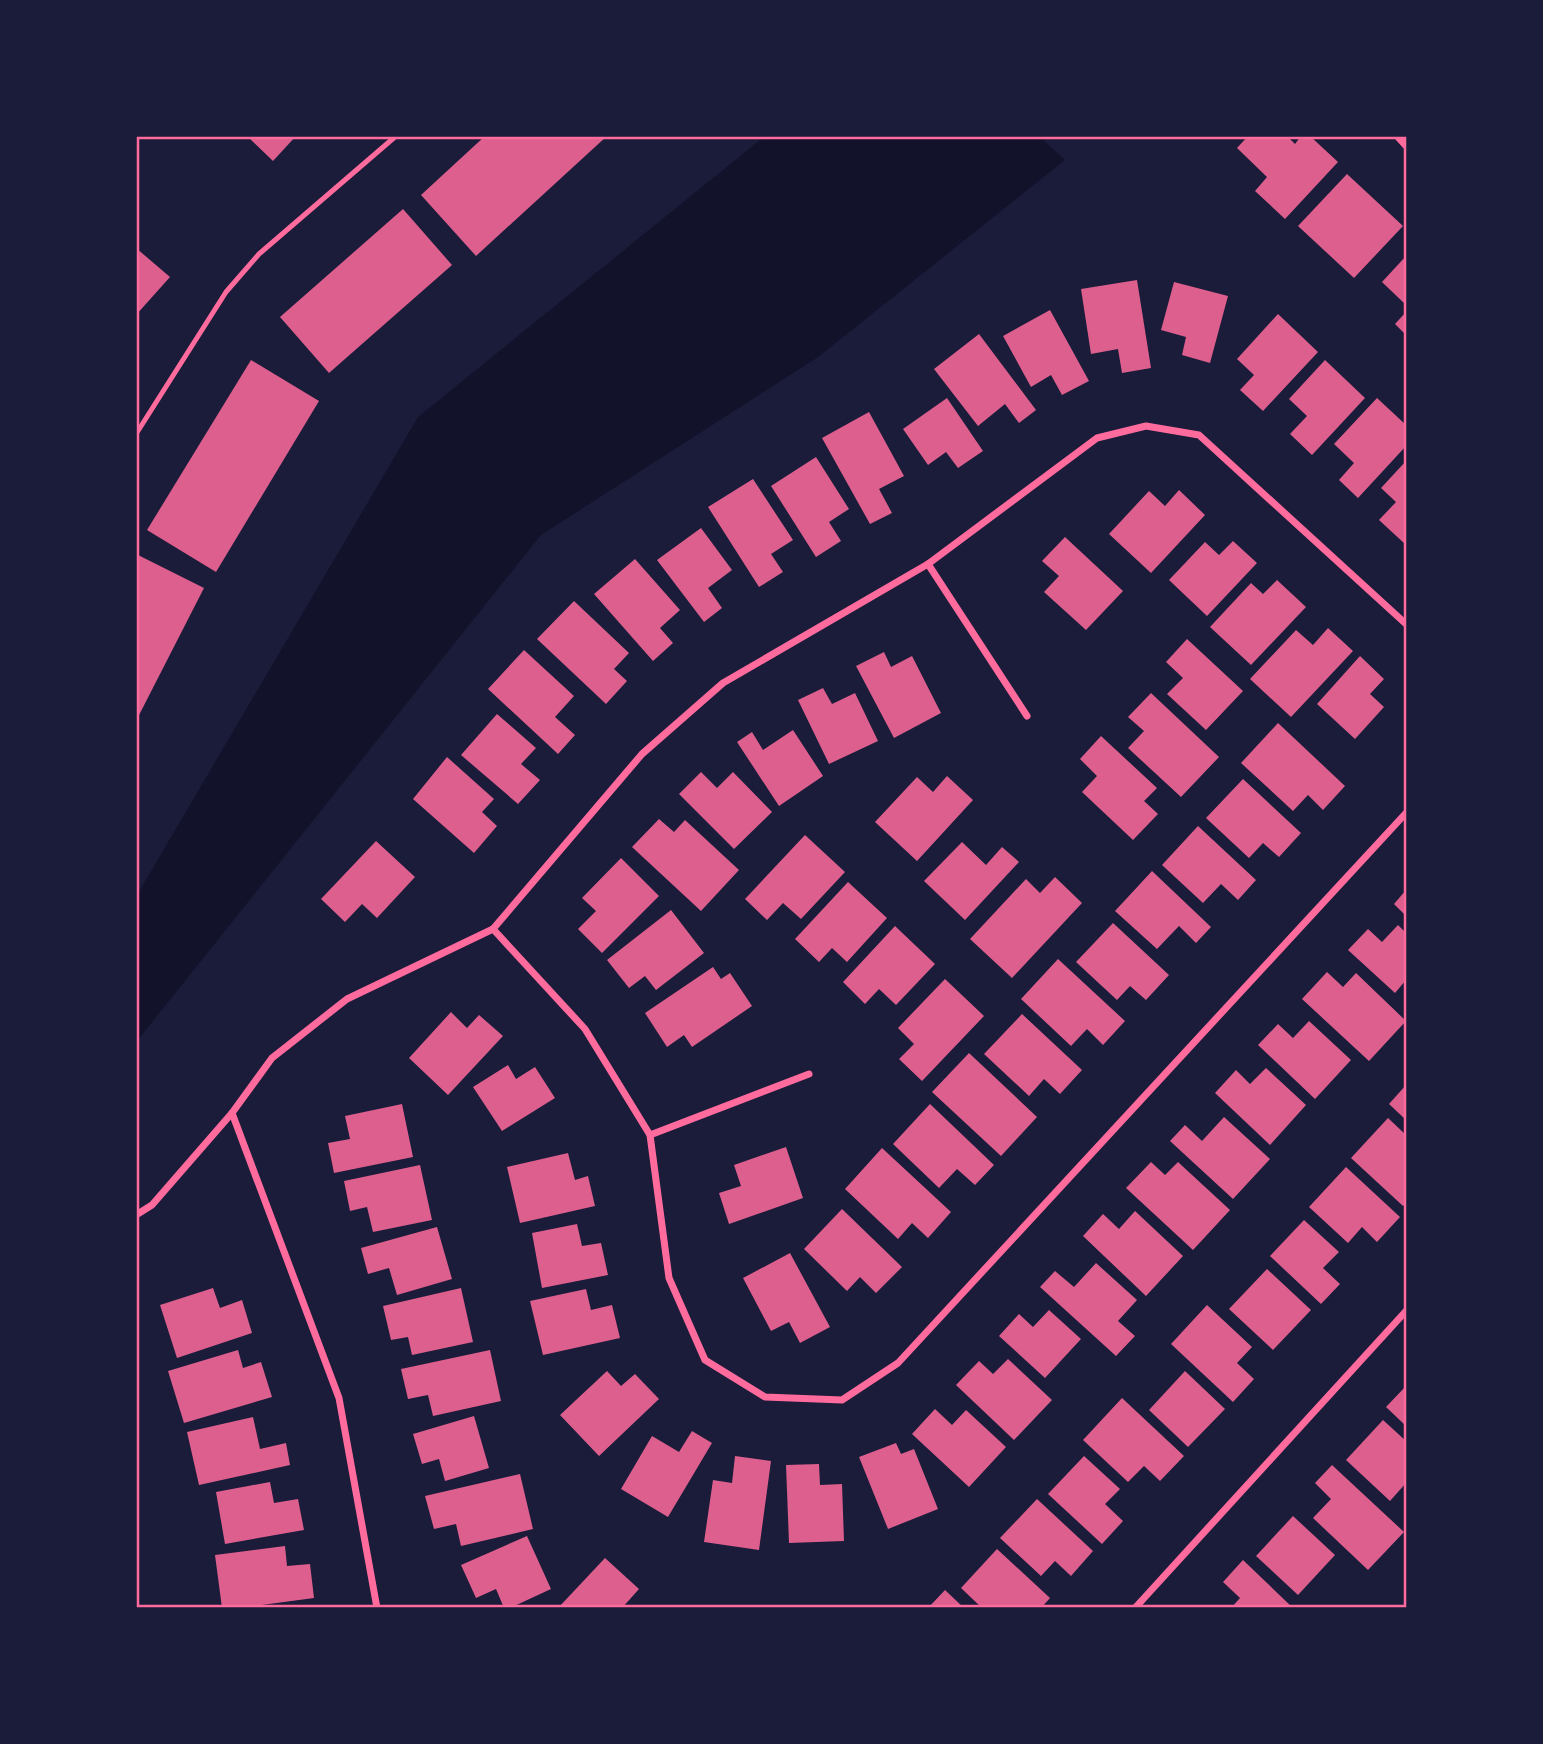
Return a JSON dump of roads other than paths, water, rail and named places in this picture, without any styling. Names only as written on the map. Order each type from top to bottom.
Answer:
[{"type":"street","points":[[1397,136],[1406,146]]},
{"type":"street","points":[[136,1215],[152,1205],[232,1113],[272,1058],[347,999],[493,929],[642,754],[723,683],[928,564],[1097,438],[1146,426],[1199,435],[1406,624]]},
{"type":"street","points":[[928,564],[1027,716]]},
{"type":"street","points":[[493,929],[585,1029],[650,1135],[669,1278],[705,1360],[765,1397],[842,1400],[898,1363],[1406,813]]},
{"type":"street","points":[[650,1135],[809,1074]]},
{"type":"street","points":[[232,1113],[339,1398],[377,1608]]},
{"type":"street","points":[[1135,1608],[1406,1311]]},
{"type":"lane","points":[[136,434],[139,422],[226,292],[259,254],[396,136]]}]
